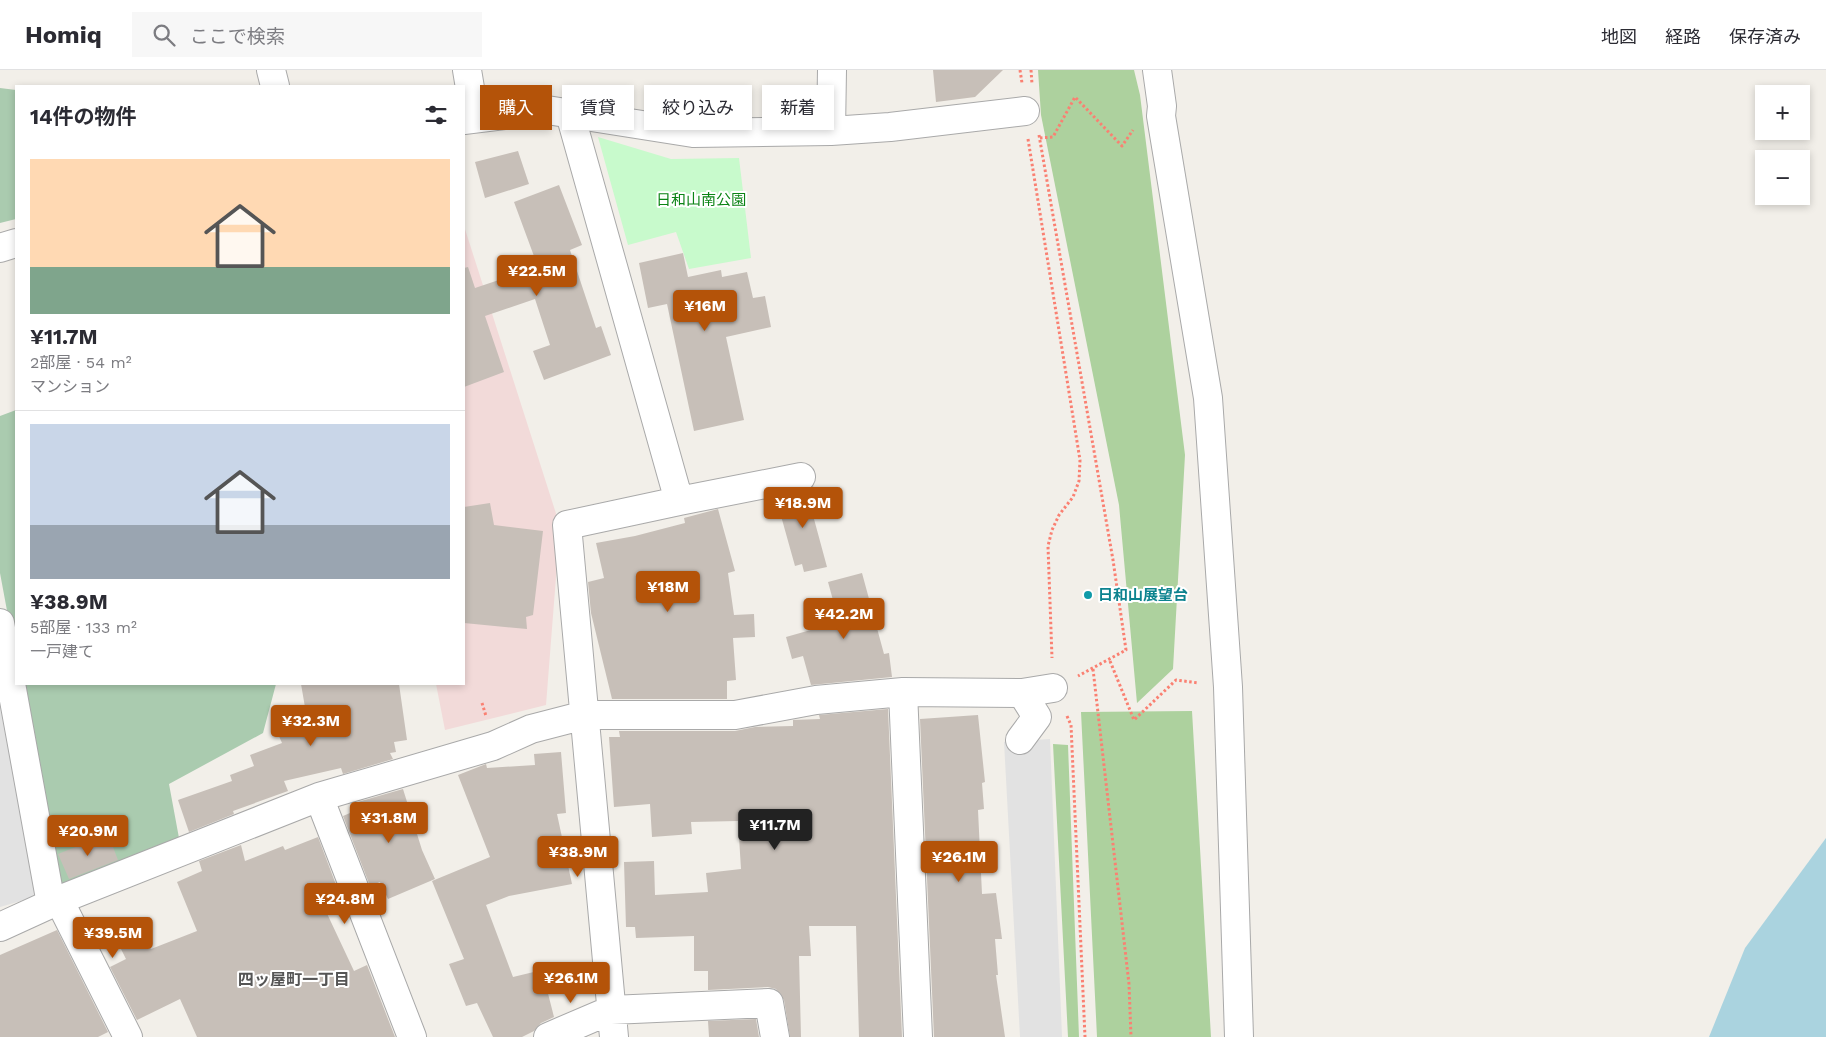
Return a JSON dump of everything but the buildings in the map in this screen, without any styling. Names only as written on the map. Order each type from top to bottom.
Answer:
[{"type":"street","points":[[271,70],[275,85]]},
{"type":"street","points":[[467,70],[469,119],[547,110],[562,113]]},
{"type":"street","points":[[831,131],[832,70]]},
{"type":"street","points":[[1157,70],[1162,125],[1208,398],[1228,688],[1239,1037]]},
{"type":"street","points":[[634,124],[693,133],[831,131],[890,127],[1032,110]]},
{"type":"street","points":[[574,130],[678,502]]},
{"type":"street","points":[[0,248],[15,243]]},
{"type":"street","points":[[614,1037],[567,525],[800,477]]},
{"type":"street","points":[[0,623],[55,902],[128,1037]]},
{"type":"street","points":[[0,927],[55,902],[319,797],[493,746],[531,729],[585,715],[735,715],[816,700],[903,692],[1022,693],[1054,688]]},
{"type":"street","points":[[903,692],[918,1037]]},
{"type":"street","points":[[1020,740],[1037,717],[1022,693]]},
{"type":"street","points":[[319,797],[412,1037]]},
{"type":"street","points":[[548,1037],[611,1010],[769,1003],[775,1037]]},
{"type":"path","points":[[1020,70],[1032,110],[1112,560],[1126,650],[1054,688]]},
{"type":"path","points":[[1031,70],[1032,110],[1080,460],[1079,481],[1073,497],[1059,515],[1052,530],[1048,546],[1054,688],[1071,724],[1086,1037]]},
{"type":"path","points":[[1053,137],[1075,97],[1122,146],[1136,126]]},
{"type":"path","points":[[1110,660],[1134,720],[1176,680],[1201,684]]},
{"type":"path","points":[[1093,669],[1129,984],[1131,1037]]},
{"type":"shaded area","points":[[465,229],[560,526],[546,705],[445,730],[436,685],[465,685]]},
{"type":"shaded area","points":[[3,705],[38,896],[0,907],[0,706]]},
{"type":"shaded area","points":[[1050,739],[1062,1037],[1020,1037],[1004,742]]},
{"type":"green space","points":[[1038,70],[1134,70],[1140,95],[1185,455],[1173,669],[1137,703],[1119,505],[1041,115]]},
{"type":"green space","points":[[0,88],[15,90],[15,219],[0,223]]},
{"type":"green space","name":"日和山南公園","points":[[598,137],[671,159],[739,158],[751,258],[689,269],[676,232],[628,245]]},
{"type":"green space","points":[[15,410],[15,654],[0,573],[0,416]]},
{"type":"green space","points":[[21,685],[276,685],[263,733],[169,784],[179,838],[58,896]]},
{"type":"green space","points":[[1192,711],[1211,1037],[1097,1037],[1081,712]]},
{"type":"green space","points":[[1053,744],[1068,745],[1079,1037],[1068,1037]]},
{"type":"water","points":[[1826,838],[1826,1037],[1709,1037],[1745,948]]},
{"type":"place","name":"日和山展望台","points":[[1088,595]]},
{"type":"district","name":"四ッ屋町一丁目","points":[[294,979]]}]
